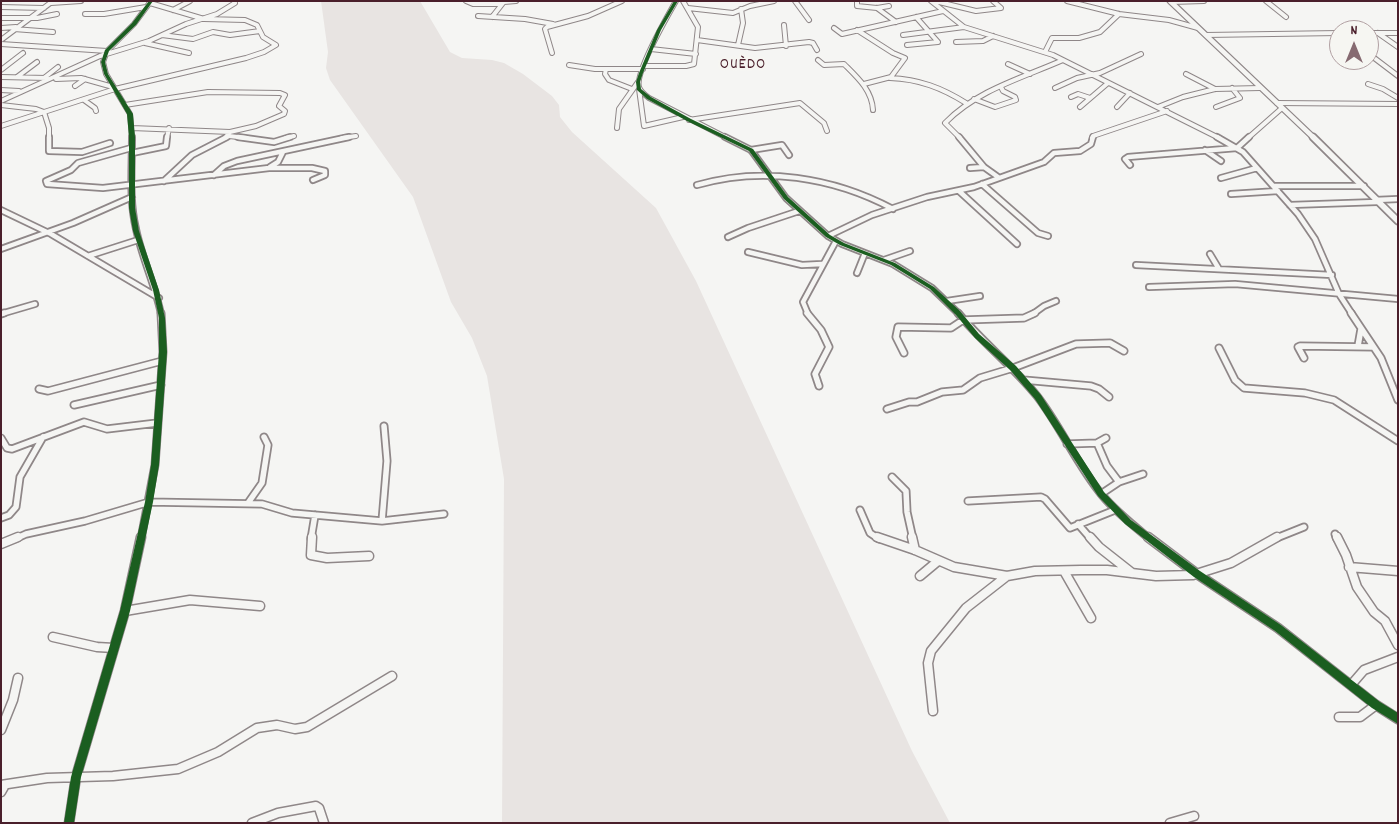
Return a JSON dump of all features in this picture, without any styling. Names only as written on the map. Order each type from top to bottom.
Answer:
[{"type":"street","points":[[1,42],[15,28],[52,2],[81,1]]},
{"type":"street","points":[[173,10],[190,1]]},
{"type":"street","points":[[1,101],[52,79],[106,52],[144,43],[186,24],[217,14],[234,1]]},
{"type":"street","points":[[466,1],[473,4],[516,1]]},
{"type":"street","points":[[478,16],[525,19],[553,24],[593,15],[622,1]]},
{"type":"street","points":[[617,128],[616,113],[638,82],[651,50],[676,1]]},
{"type":"street","points":[[569,65],[606,69],[689,66],[694,64],[698,27],[683,1]]},
{"type":"street","points":[[688,8],[733,13],[741,9],[774,1]]},
{"type":"street","points":[[795,1],[809,20]]},
{"type":"street","points":[[857,1],[859,7],[877,8],[889,6]]},
{"type":"street","points":[[933,1],[956,8],[987,10],[1001,8],[993,1]]},
{"type":"street","points":[[933,1],[942,11],[964,26],[1045,52],[1063,60],[1237,148],[1276,188],[1315,239],[1339,294],[1374,346],[1394,386],[1398,400]]},
{"type":"street","points":[[1067,1],[1119,14],[1168,20],[1198,28]]},
{"type":"street","points":[[1171,2],[1204,1]]},
{"type":"street","points":[[1266,1],[1286,17]]},
{"type":"street","points":[[492,17],[504,2]]},
{"type":"street","points":[[1171,2],[1364,186],[1376,201],[1398,222]]},
{"type":"street","points":[[69,823],[76,777],[124,611],[150,502],[155,465],[162,361],[162,318],[158,298],[138,240],[131,186],[132,128],[130,114],[106,74],[103,62],[106,52],[134,24],[149,4]]},
{"type":"street","points":[[1,126],[84,100],[114,88],[189,73],[246,58],[274,48],[276,45],[263,37],[257,25],[245,20],[204,18],[149,4],[104,14],[85,14]]},
{"type":"street","points":[[1,7],[44,8]]},
{"type":"street","points":[[877,8],[896,22]]},
{"type":"street","points":[[738,45],[743,23],[741,9]]},
{"type":"street","points":[[834,28],[840,34],[942,11]]},
{"type":"street","points":[[1,18],[49,17],[58,14]]},
{"type":"street","points":[[1045,52],[1052,38],[1077,38],[1100,32],[1119,14]]},
{"type":"street","points":[[907,45],[937,43],[931,32],[916,17]]},
{"type":"street","points":[[552,53],[545,30],[553,24]]},
{"type":"street","points":[[784,25],[786,46]]},
{"type":"street","points":[[903,35],[964,26]]},
{"type":"street","points":[[1,28],[53,32]]},
{"type":"street","points":[[858,30],[893,53],[904,56],[894,74],[889,78]]},
{"type":"street","points":[[193,39],[212,32],[230,35],[260,31]]},
{"type":"street","points":[[1379,33],[1398,33]]},
{"type":"street","points":[[1206,35],[1329,34]]},
{"type":"street","points":[[1379,34],[1398,47]]},
{"type":"street","points":[[162,35],[193,39],[202,43]]},
{"type":"street","points":[[956,42],[983,41],[993,36]]},
{"type":"street","points":[[697,40],[755,48],[812,42],[817,50]]},
{"type":"street","points":[[1,42],[106,52]]},
{"type":"street","points":[[144,43],[190,53]]},
{"type":"street","points":[[651,50],[696,54]]},
{"type":"street","points":[[1,70],[23,52]]},
{"type":"street","points":[[1055,88],[1077,78],[1093,75],[1140,54]]},
{"type":"street","points":[[818,60],[824,65],[844,64],[864,84],[874,104],[873,110]]},
{"type":"street","points":[[998,177],[984,167],[970,148],[945,123],[949,117],[966,103],[1063,60]]},
{"type":"street","points":[[17,77],[37,62]]},
{"type":"street","points":[[1379,62],[1398,76]]},
{"type":"street","points":[[1008,64],[1030,74]]},
{"type":"street","points":[[44,78],[58,67]]},
{"type":"street","points":[[606,69],[605,74],[609,80],[632,89]]},
{"type":"street","points":[[1186,74],[1215,88]]},
{"type":"street","points":[[1,76],[85,79],[114,88]]},
{"type":"street","points":[[864,84],[889,78],[925,81],[947,91],[966,103]]},
{"type":"street","points":[[75,86],[85,79]]},
{"type":"street","points":[[638,82],[644,126],[800,103],[824,123],[826,131]]},
{"type":"street","points":[[1080,107],[1108,83]]},
{"type":"street","points":[[1368,84],[1383,89],[1398,98]]},
{"type":"street","points":[[974,99],[988,107],[998,109],[1016,100],[1016,97],[1003,91],[1001,87]]},
{"type":"street","points":[[1158,107],[1183,97],[1215,88],[1260,88]]},
{"type":"street","points":[[1216,107],[1240,98],[1232,88]]},
{"type":"street","points":[[640,89],[649,98],[686,119],[751,150],[769,176],[799,210],[828,236],[884,260],[923,282],[947,301],[977,336],[1013,368],[1038,397],[1101,494],[1115,510],[1197,574],[1278,628],[1376,705],[1398,719]]},
{"type":"street","points":[[1,90],[21,92]]},
{"type":"street","points":[[125,104],[208,92],[280,93],[285,95],[279,106],[285,111],[284,114],[256,126],[229,134],[192,155],[164,181]]},
{"type":"street","points":[[1117,107],[1130,93]]},
{"type":"street","points":[[1071,97],[1078,94],[1090,98]]},
{"type":"street","points":[[84,100],[95,108],[96,111]]},
{"type":"street","points":[[1277,103],[1398,104]]},
{"type":"street","points":[[1,105],[36,109],[44,112]]},
{"type":"street","points":[[1130,166],[1125,159],[1128,157],[1237,148],[1282,108]]},
{"type":"street","points":[[828,236],[872,215],[927,197],[982,184],[1044,162],[1054,153],[1080,150],[1091,144],[1093,136],[1167,111]]},
{"type":"street","points":[[44,112],[49,128],[49,151],[82,152],[110,143]]},
{"type":"street","points":[[132,128],[169,128],[229,134],[272,142],[294,136]]},
{"type":"street","points":[[169,128],[166,146],[131,150],[78,163],[70,170],[46,181],[47,184],[84,188],[131,186],[282,167],[312,168],[325,171],[325,175],[313,180]]},
{"type":"street","points":[[214,175],[218,169],[228,164],[283,152],[301,146],[356,136]]},
{"type":"street","points":[[751,150],[782,146],[790,155]]},
{"type":"street","points":[[1205,150],[1221,161]]},
{"type":"street","points":[[269,168],[278,162],[283,152]]},
{"type":"street","points":[[278,162],[282,167]]},
{"type":"street","points":[[970,168],[984,167]]},
{"type":"street","points":[[1221,178],[1257,168]]},
{"type":"street","points":[[697,185],[730,176],[769,176],[832,184],[871,197],[892,209]]},
{"type":"street","points":[[982,184],[1038,233],[1048,236]]},
{"type":"street","points":[[1231,194],[1276,188],[1364,186]]},
{"type":"street","points":[[958,191],[1017,244]]},
{"type":"street","points":[[1,248],[68,225],[132,198]]},
{"type":"street","points":[[1290,205],[1398,199]]},
{"type":"street","points":[[1,210],[25,220],[158,298]]},
{"type":"street","points":[[728,237],[799,210]]},
{"type":"street","points":[[88,256],[138,240]]},
{"type":"street","points":[[819,386],[814,378],[815,374],[829,346],[823,332],[805,312],[802,302],[836,241]]},
{"type":"street","points":[[884,260],[910,251]]},
{"type":"street","points":[[748,252],[802,265],[822,264]]},
{"type":"street","points":[[857,273],[865,253]]},
{"type":"street","points":[[1210,254],[1219,269]]},
{"type":"street","points":[[1136,265],[1332,275]]},
{"type":"street","points":[[1148,287],[1230,284],[1358,294],[1398,300]]},
{"type":"street","points":[[947,301],[980,296]]},
{"type":"street","points":[[904,353],[896,337],[898,328],[910,326],[951,328],[963,320],[1024,318],[1056,301]]},
{"type":"street","points":[[1,314],[35,304]]},
{"type":"street","points":[[1358,346],[1361,329]]},
{"type":"street","points":[[887,409],[909,402],[917,402],[942,392],[963,390],[980,378],[1013,368],[1076,344],[1110,343],[1124,352]]},
{"type":"street","points":[[1304,358],[1298,347],[1300,346],[1374,346]]},
{"type":"street","points":[[1219,348],[1235,380],[1244,388],[1305,393],[1334,400],[1398,441]]},
{"type":"street","points":[[39,389],[48,391],[162,361]]},
{"type":"street","points":[[1024,380],[1091,386],[1099,389],[1109,397]]},
{"type":"street","points":[[74,405],[160,385]]},
{"type":"street","points":[[1,438],[8,449],[84,422],[107,429],[157,423]]},
{"type":"street","points":[[382,521],[387,460],[384,426]]},
{"type":"street","points":[[1,518],[9,515],[16,507],[20,477],[43,437]]},
{"type":"street","points":[[248,504],[262,483],[268,445],[264,437]]},
{"type":"street","points":[[1067,444],[1097,443],[1106,438]]},
{"type":"street","points":[[1097,443],[1107,466],[1119,482]]},
{"type":"street","points":[[1101,494],[1119,482],[1143,474]]},
{"type":"street","points":[[892,477],[906,491],[907,512],[915,550]]},
{"type":"street","points":[[968,501],[1040,497],[1045,499],[1070,528],[1115,510]]},
{"type":"street","points":[[1,544],[26,534],[85,521],[150,502],[262,504],[283,512],[382,521],[444,514]]},
{"type":"street","points":[[860,510],[867,529],[875,537],[915,550],[954,567],[1007,576],[1035,571],[1064,570],[1107,570],[1134,574],[1173,576],[1197,574],[1231,563],[1280,536],[1304,528]]},
{"type":"street","points":[[315,515],[310,546],[311,556],[327,558],[369,556]]},
{"type":"street","points":[[1078,524],[1100,547],[1134,574]]},
{"type":"street","points":[[1335,534],[1357,587],[1374,612],[1385,621],[1398,645]]},
{"type":"street","points":[[920,576],[938,561]]},
{"type":"street","points":[[1349,567],[1398,571]]},
{"type":"street","points":[[1064,570],[1091,618]]},
{"type":"street","points":[[933,711],[928,663],[931,651],[966,608],[1007,576]]},
{"type":"street","points":[[124,611],[190,600],[260,606]]},
{"type":"street","points":[[53,637],[97,647],[114,648]]},
{"type":"street","points":[[1351,685],[1354,677],[1362,672],[1398,658]]},
{"type":"street","points":[[2,787],[47,778],[130,774],[178,769],[218,752],[257,728],[277,725],[295,729],[307,727],[392,676]]},
{"type":"street","points":[[1,730],[13,700],[18,678]]},
{"type":"street","points":[[1339,717],[1360,717],[1376,705]]},
{"type":"street","points":[[252,823],[278,813],[316,806],[319,808],[324,823]]},
{"type":"street","points":[[1170,823],[1194,816]]},
{"type":"shaded area","points":[[321,1],[420,1],[450,52],[462,58],[492,60],[504,63],[523,74],[552,96],[559,105],[560,117],[572,132],[656,208],[696,281],[912,751],[950,823],[502,823],[504,479],[487,376],[472,338],[451,302],[413,197],[330,80],[326,68],[328,52]]},
{"type":"cycle path","points":[[69,823],[76,777],[125,611],[149,502],[155,465],[163,352],[162,318],[156,290],[136,231],[132,208],[132,137],[130,114],[106,74],[103,62],[107,51],[134,24],[151,1]]},
{"type":"cycle path","points":[[676,1],[659,30],[641,73],[638,82],[639,89],[649,98],[689,120],[751,150],[786,198],[828,236],[842,244],[893,264],[932,288],[958,313],[977,336],[1013,368],[1038,397],[1101,494],[1128,522],[1197,574],[1278,628],[1376,705],[1398,719]]},
{"type":"district","name":"OUÈDO","points":[[743,66]]}]
